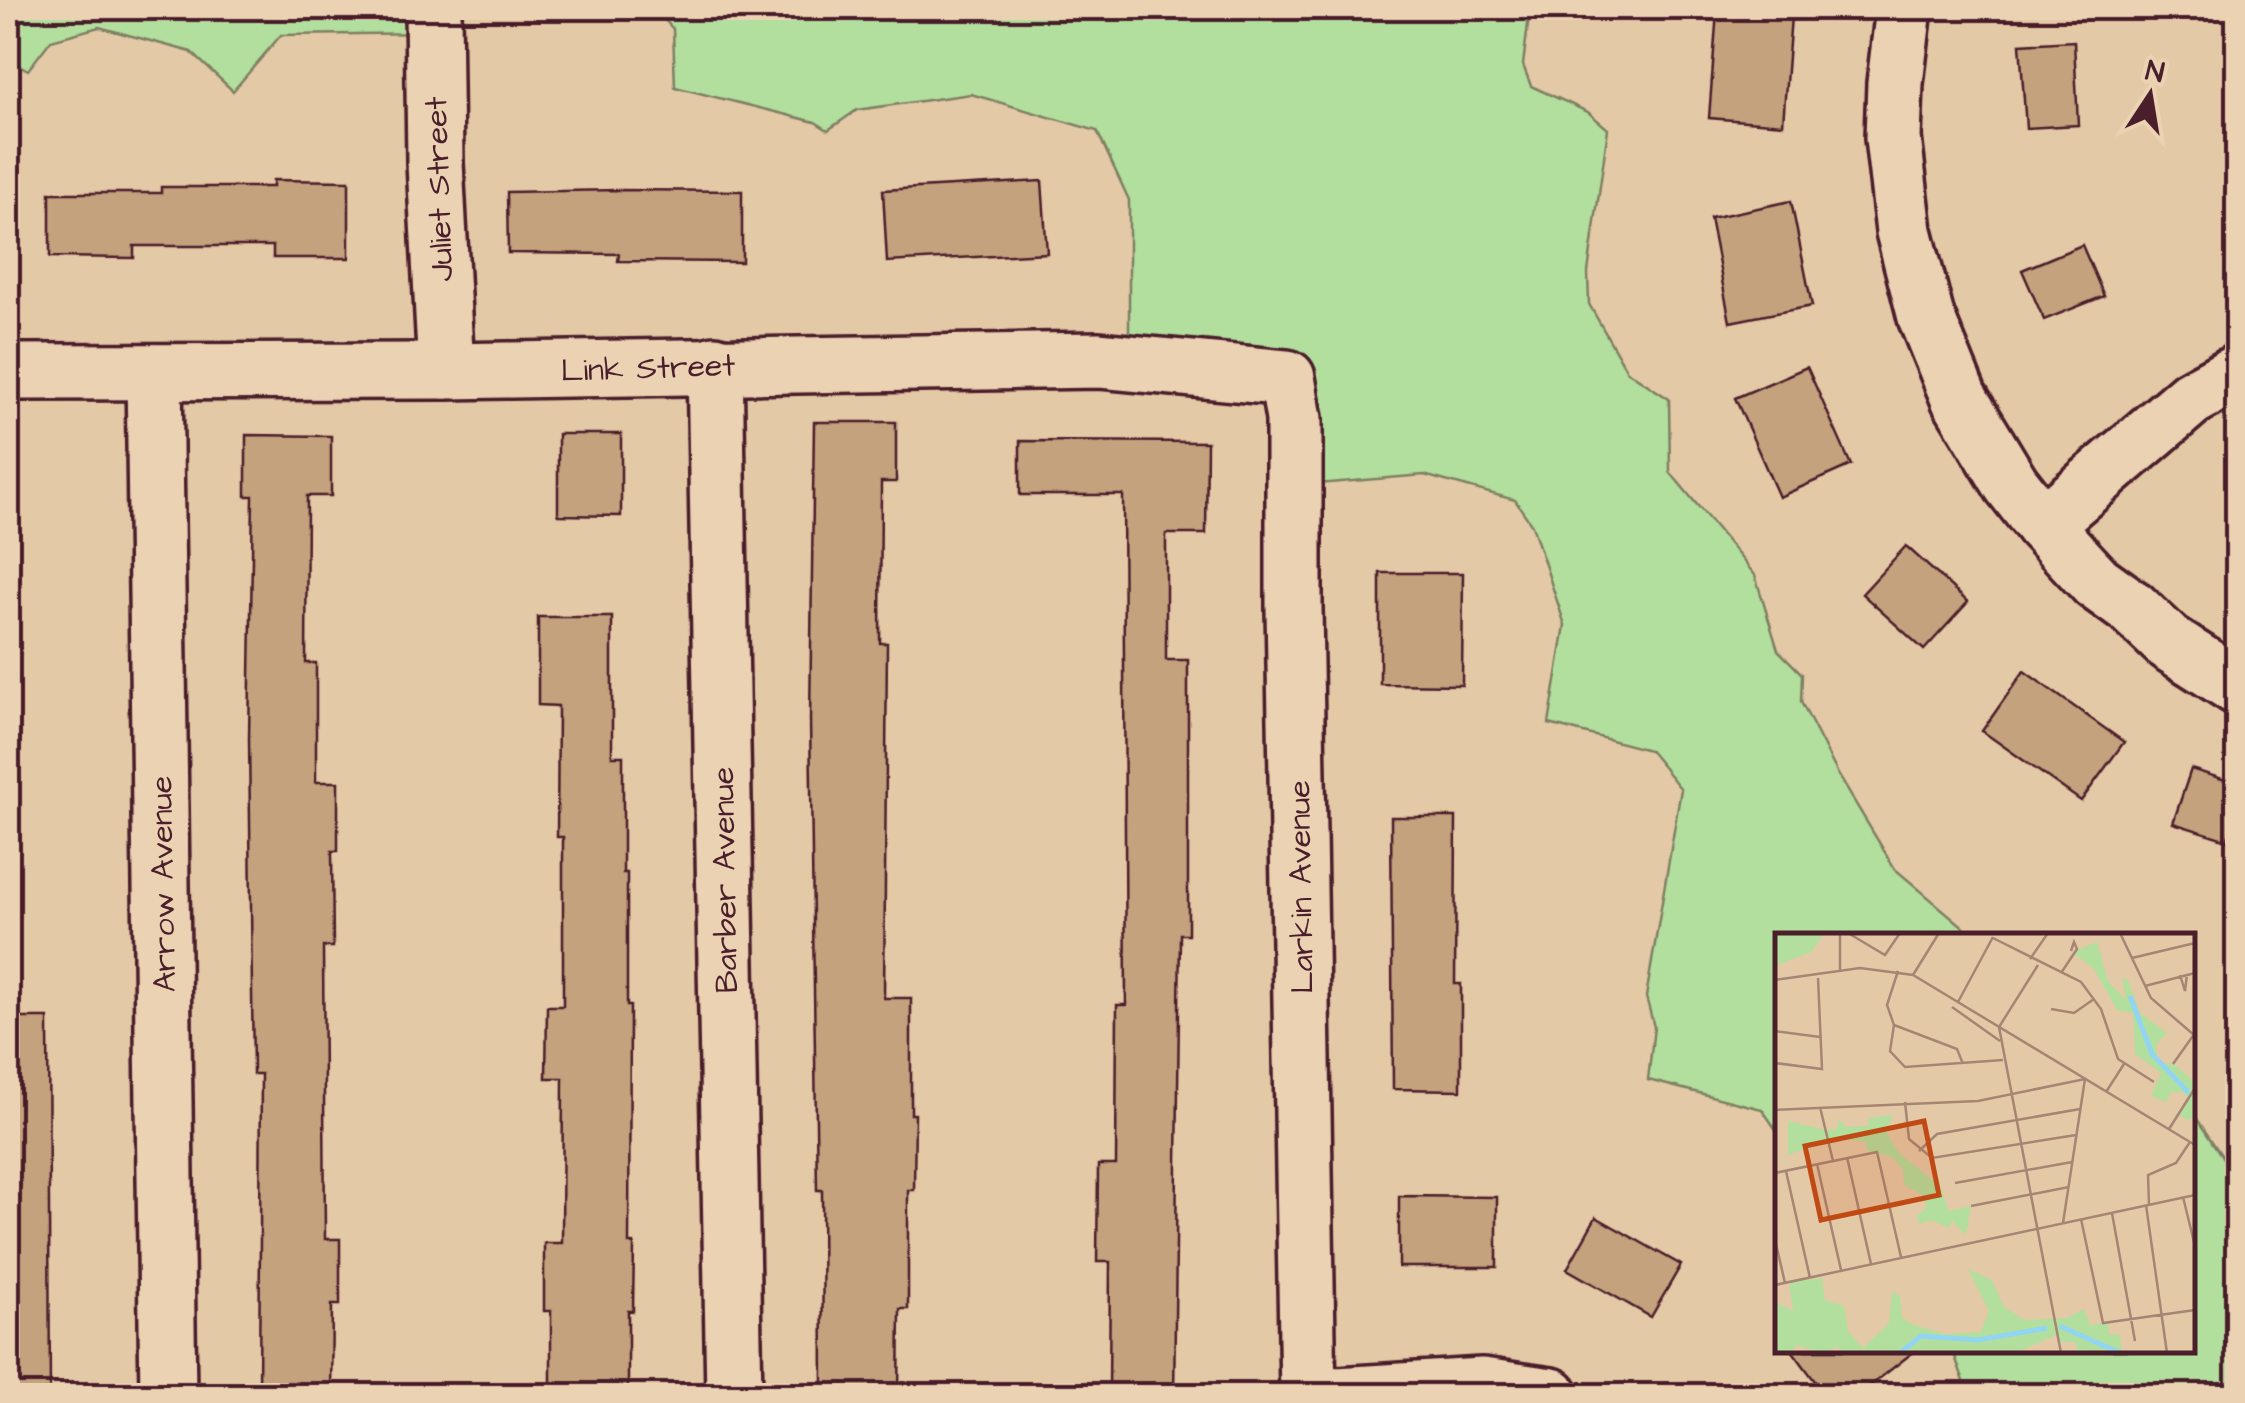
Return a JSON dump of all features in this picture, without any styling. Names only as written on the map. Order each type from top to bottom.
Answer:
[{"type":"street","name":"Juliet Street","points":[[433,8],[435,163],[446,371]]},
{"type":"street","points":[[1904,8],[1893,138],[1904,230],[1926,317],[1959,398],[2012,484],[2043,525],[2096,582],[2170,643],[2238,688]]},
{"type":"street","name":"Link Street","points":[[8,372],[446,371],[1100,360],[1287,378]]},
{"type":"street","name":"Barber Avenue","points":[[715,364],[734,1396]]},
{"type":"street","name":"Arrow Avenue","points":[[154,372],[168,1396]]},
{"type":"street","points":[[2043,525],[2191,398],[2238,372]]},
{"type":"street","name":"Larkin Avenue","points":[[1287,378],[1294,420],[1308,1394]]},
{"type":"street","points":[[1308,1394],[1482,1386],[1551,1396]]},
{"type":"green space","points":[[8,8],[437,8],[432,33],[281,35],[233,91],[191,52],[99,27],[51,40],[28,70],[8,59]]},
{"type":"green space","points":[[654,8],[1530,8],[1523,65],[1531,86],[1588,112],[1608,129],[1588,272],[1589,304],[1627,371],[1669,399],[1670,472],[1755,575],[1778,650],[1802,674],[1801,702],[1839,776],[1895,869],[1971,933],[1775,933],[1775,1128],[1762,1109],[1648,1080],[1654,1027],[1646,997],[1681,789],[1649,750],[1549,724],[1565,625],[1532,525],[1515,500],[1424,475],[1306,485],[1291,387],[1129,353],[1129,200],[1097,131],[971,94],[857,110],[828,130],[815,122],[675,87],[673,29]]},
{"type":"green space","points":[[2195,1116],[2237,1179],[2237,1395],[1969,1395],[1954,1353],[2195,1353]]},
{"type":"building","points":[[1717,11],[1791,16],[1783,124],[1709,118]]},
{"type":"building","points":[[2074,41],[2078,125],[2026,128],[2020,44]]},
{"type":"building","points":[[273,180],[349,181],[349,258],[273,258],[273,246],[134,246],[134,258],[50,257],[50,193],[161,193],[161,187],[273,187]]},
{"type":"building","points":[[1042,181],[1047,253],[887,262],[883,190]]},
{"type":"building","points":[[742,191],[742,262],[618,261],[619,254],[508,253],[507,192]]},
{"type":"building","points":[[1791,201],[1812,306],[1730,322],[1710,218]]},
{"type":"building","points":[[2082,245],[2104,296],[2044,320],[2022,270]]},
{"type":"building","points":[[1807,367],[1851,465],[1779,497],[1735,398]]},
{"type":"building","points":[[814,422],[896,422],[896,482],[881,482],[880,643],[887,643],[884,998],[911,998],[911,1114],[915,1114],[914,1190],[908,1190],[908,1309],[900,1309],[899,1396],[823,1396],[810,720]]},
{"type":"building","points":[[558,434],[621,434],[621,516],[558,515]]},
{"type":"building","points":[[246,435],[331,436],[331,496],[307,496],[306,663],[316,663],[316,782],[338,782],[338,851],[332,851],[333,947],[323,947],[325,1239],[340,1239],[340,1305],[332,1305],[331,1396],[259,1396],[261,1074],[253,1074],[249,738],[253,496],[246,496]]},
{"type":"building","points":[[1020,441],[1207,442],[1206,534],[1166,534],[1166,660],[1188,660],[1188,934],[1180,934],[1174,1396],[1109,1396],[1110,1262],[1097,1262],[1098,1165],[1116,1165],[1117,1005],[1126,1005],[1123,495],[1020,495]]},
{"type":"building","points":[[1906,546],[1968,602],[1924,650],[1862,594]]},
{"type":"building","points":[[1380,573],[1463,573],[1462,685],[1380,684]]},
{"type":"building","points":[[538,617],[612,617],[612,756],[623,756],[623,873],[627,873],[630,1006],[629,1244],[634,1244],[633,1311],[628,1311],[628,1396],[551,1396],[551,1311],[544,1311],[544,1243],[562,1243],[563,1078],[546,1078],[547,1006],[563,1006],[563,837],[557,837],[558,706],[538,705]]},
{"type":"building","points":[[2024,671],[2124,742],[2081,801],[1982,731]]},
{"type":"building","points":[[2191,769],[2238,784],[2238,807],[2227,840],[2173,823]]},
{"type":"building","points":[[1391,817],[1456,817],[1455,984],[1461,984],[1461,1090],[1393,1089]]},
{"type":"building","points":[[8,1018],[48,1018],[50,1396],[8,1396]]},
{"type":"building","points":[[1399,1196],[1497,1197],[1497,1267],[1399,1267]]},
{"type":"building","points":[[1596,1217],[1681,1265],[1651,1317],[1567,1269]]},
{"type":"building","points":[[1794,1353],[1912,1353],[1857,1396],[1826,1396]]}]
